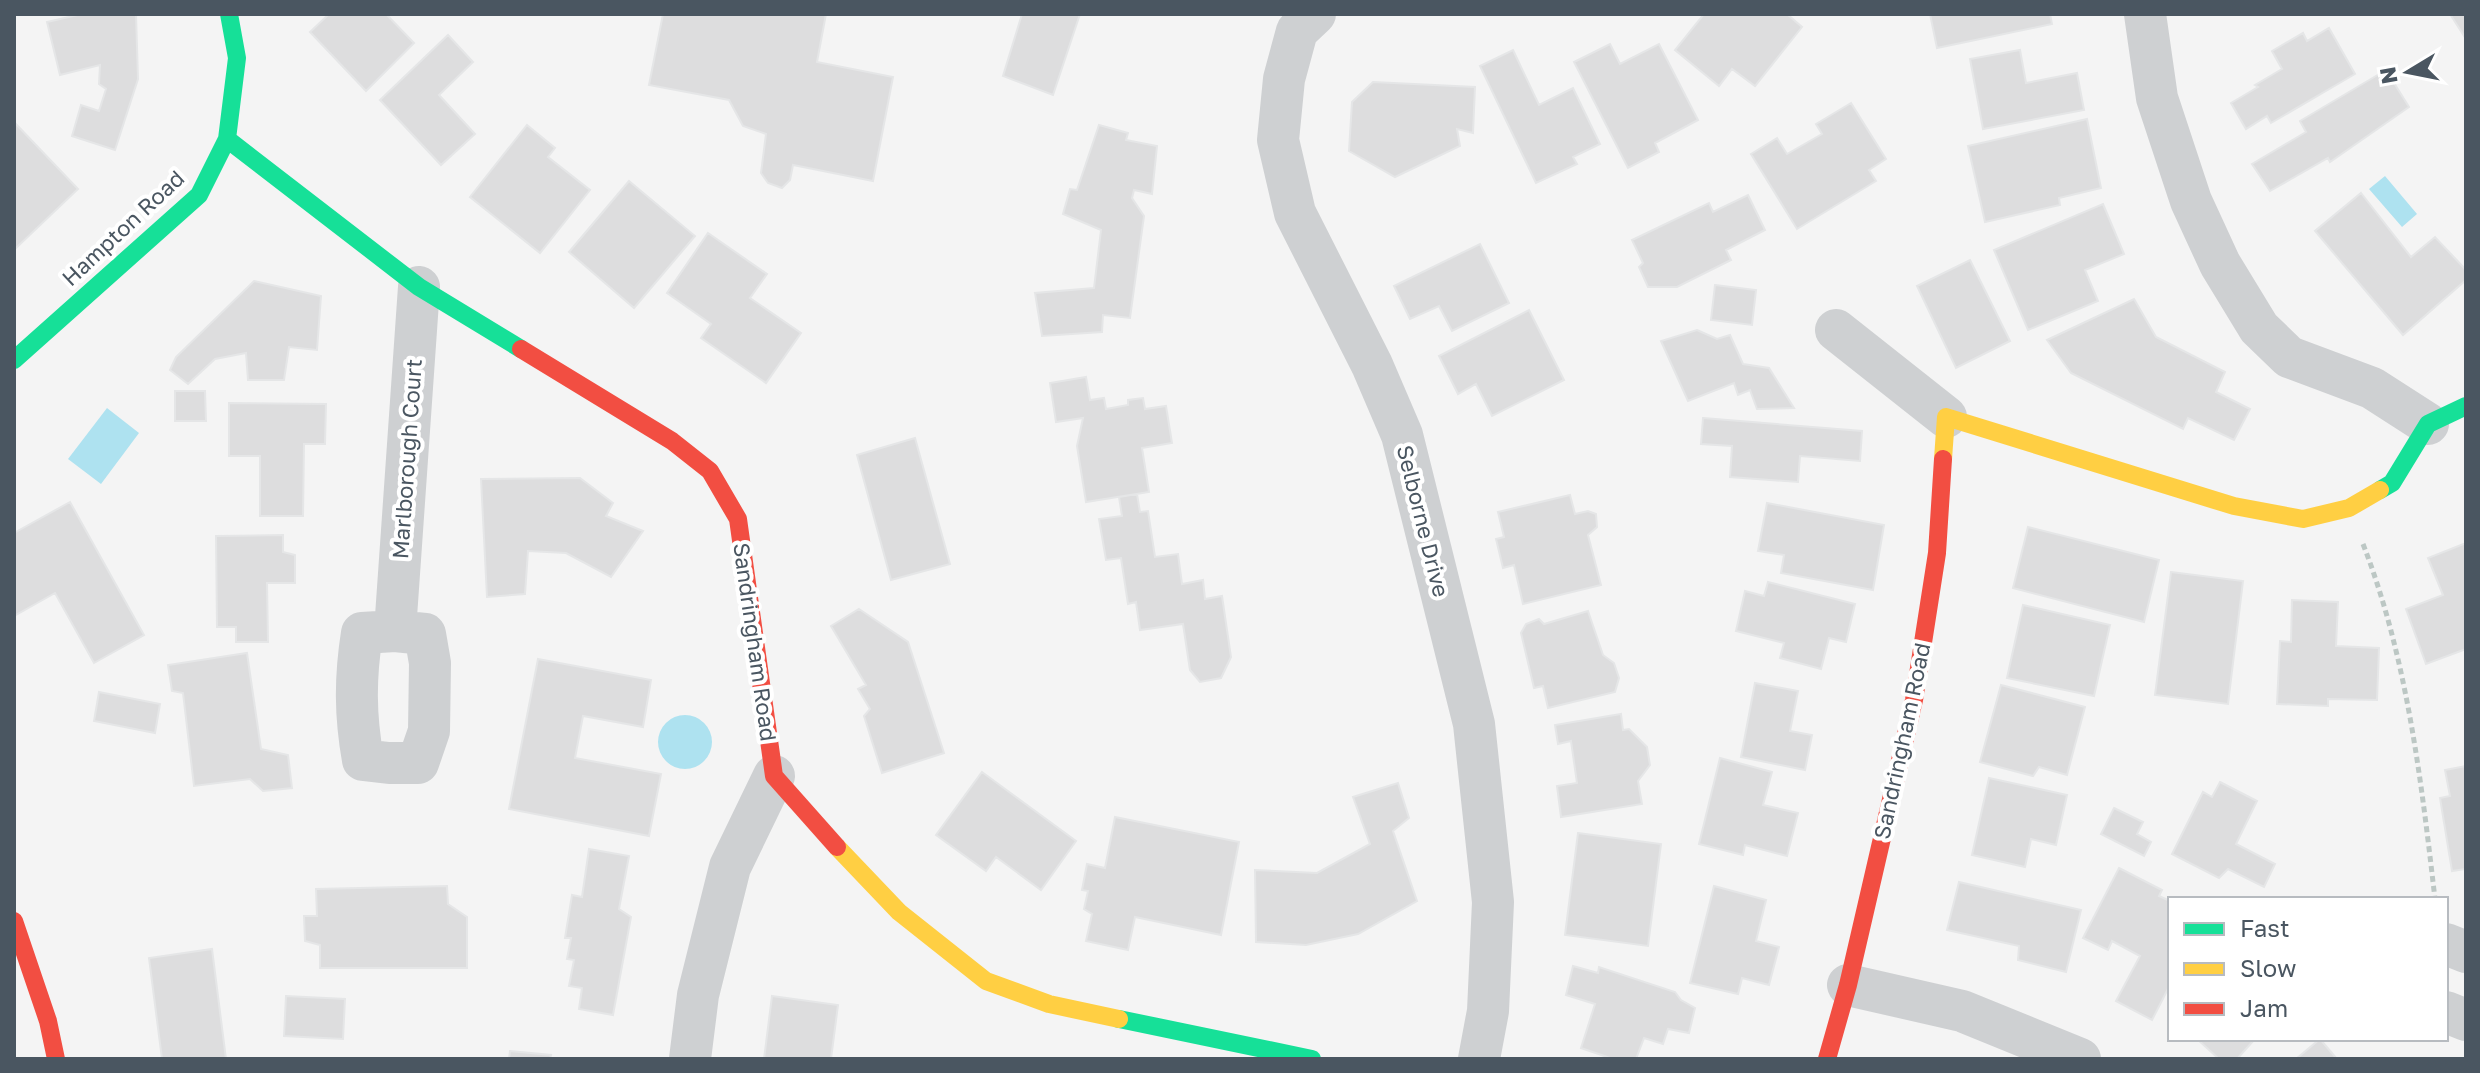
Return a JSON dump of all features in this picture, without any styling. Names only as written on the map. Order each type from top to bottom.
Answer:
[{"type":"street","name":"Hampton Road","points":[[14,360],[199,195],[227,139],[237,58],[229,14]]},
{"type":"street","name":"Selborne Drive","points":[[1315,14],[1297,31],[1284,79],[1278,140],[1295,213],[1372,365],[1402,435],[1474,724],[1493,902],[1488,1011],[1479,1059]]},
{"type":"street","points":[[2145,14],[2157,98],[2191,201],[2220,264],[2259,328],[2289,357],[2372,388],[2428,424]]},
{"type":"street","name":"Sandringham Road","points":[[227,139],[419,287],[672,441],[710,471],[738,519],[774,776]]},
{"type":"street","name":"Marlborough Court","points":[[395,631],[419,287]]},
{"type":"street","points":[[1836,330],[1946,417],[2234,506],[2303,519],[2349,508],[2392,483],[2428,424],[2466,406]]},
{"type":"street","name":"Sandringham Road","points":[[1827,1059],[1848,985],[1914,700],[1937,553],[1946,417]]},
{"type":"street","points":[[690,1059],[698,995],[730,867],[774,776],[899,912],[986,981],[1049,1004],[1312,1059]]},
{"type":"street","points":[[14,921],[48,1021],[56,1059]]},
{"type":"street","points":[[1848,985],[1962,1011],[2080,1059]]},
{"type":"path","points":[[2367,554],[2391,625],[2415,746],[2435,897]]},
{"type":"water","points":[[2385,176],[2417,214],[2402,227],[2369,189]]},
{"type":"water","points":[[107,408],[139,433],[101,484],[68,459]]},
{"type":"water","points":[[685,715],[704,723],[712,742],[704,761],[685,769],[666,761],[658,742],[666,723]]},
{"type":"building","points":[[82,14],[136,14],[138,79],[115,150],[72,136],[81,105],[99,111],[106,89],[99,84],[100,65],[60,75],[47,22]]},
{"type":"building","points":[[329,14],[386,14],[414,43],[366,91],[310,32]]},
{"type":"building","points":[[663,14],[826,14],[817,62],[893,77],[873,181],[793,165],[790,180],[782,188],[768,183],[761,173],[766,134],[743,126],[729,100],[649,85]]},
{"type":"building","points":[[1022,14],[1080,14],[1053,95],[1003,76]]},
{"type":"building","points":[[1704,14],[1787,14],[1802,27],[1755,86],[1732,69],[1719,86],[1675,50]]},
{"type":"building","points":[[1930,14],[2050,14],[2052,24],[1937,48]]},
{"type":"building","points":[[2450,14],[2466,14],[2466,39]]},
{"type":"building","points":[[2329,28],[2355,74],[2271,123],[2267,116],[2246,129],[2231,103],[2282,69],[2272,51],[2303,33],[2307,41]]},
{"type":"building","points":[[448,35],[473,62],[439,95],[475,134],[441,165],[380,100]]},
{"type":"building","points":[[1610,44],[1620,64],[1659,44],[1698,120],[1655,143],[1659,152],[1628,168],[1574,62]]},
{"type":"building","points":[[1513,50],[1539,105],[1573,88],[1600,144],[1573,157],[1577,164],[1536,183],[1480,66]]},
{"type":"building","points":[[2020,50],[2026,83],[2077,73],[2084,110],[1983,129],[1970,59]]},
{"type":"building","points":[[2386,70],[2409,107],[2330,162],[2328,158],[2270,191],[2252,164],[2306,132],[2300,121]]},
{"type":"building","points":[[1373,82],[1475,87],[1473,133],[1457,129],[1460,146],[1395,177],[1349,151],[1352,102]]},
{"type":"building","points":[[1851,103],[1886,159],[1869,170],[1876,181],[1797,229],[1751,154],[1777,138],[1787,154],[1822,134],[1816,124]]},
{"type":"building","points":[[2087,119],[2101,188],[2059,198],[2060,205],[1985,222],[1968,146]]},
{"type":"building","points":[[14,122],[78,189],[14,250]]},
{"type":"building","points":[[527,125],[555,148],[548,157],[590,190],[540,253],[470,197]]},
{"type":"building","points":[[1099,125],[1128,133],[1126,140],[1157,146],[1152,194],[1134,190],[1132,198],[1144,216],[1130,318],[1103,315],[1102,332],[1042,336],[1035,293],[1094,288],[1101,230],[1063,214],[1070,189],[1077,190]]},
{"type":"building","points":[[629,181],[695,236],[634,308],[569,252]]},
{"type":"building","points":[[2361,193],[2411,257],[2435,237],[2466,270],[2466,280],[2403,335],[2315,231]]},
{"type":"building","points":[[1748,195],[1765,230],[1726,250],[1731,260],[1677,287],[1648,287],[1639,267],[1643,263],[1632,240],[1709,203],[1713,212]]},
{"type":"building","points":[[2103,204],[2124,254],[2085,270],[2098,301],[2028,330],[1994,250]]},
{"type":"building","points":[[708,233],[767,274],[750,298],[801,333],[766,383],[701,338],[711,324],[667,293]]},
{"type":"building","points":[[1480,244],[1509,303],[1452,331],[1439,306],[1410,319],[1394,286]]},
{"type":"building","points":[[1970,260],[2010,341],[1956,368],[1917,286]]},
{"type":"building","points":[[254,281],[321,296],[317,350],[289,347],[284,380],[248,380],[246,353],[215,359],[188,384],[170,370],[176,357]]},
{"type":"building","points":[[1715,285],[1756,290],[1752,325],[1711,320]]},
{"type":"building","points":[[2134,299],[2156,337],[2225,372],[2216,392],[2250,409],[2234,440],[2188,418],[2183,429],[2071,373],[2047,340]]},
{"type":"building","points":[[1529,310],[1564,380],[1492,416],[1476,384],[1458,394],[1439,356]]},
{"type":"building","points":[[1697,330],[1717,339],[1730,335],[1743,364],[1769,368],[1794,408],[1757,409],[1750,390],[1738,395],[1734,383],[1688,401],[1661,341]]},
{"type":"building","points":[[1086,377],[1090,400],[1104,398],[1106,409],[1128,405],[1128,400],[1143,398],[1145,409],[1166,406],[1172,443],[1142,448],[1149,492],[1086,502],[1077,446],[1083,418],[1056,422],[1050,383]]},
{"type":"building","points":[[175,391],[205,391],[206,421],[175,421]]},
{"type":"building","points":[[229,403],[326,404],[325,444],[304,444],[303,516],[260,516],[260,456],[229,456]]},
{"type":"building","points":[[1703,418],[1862,431],[1860,461],[1800,456],[1798,482],[1730,477],[1732,446],[1701,444]]},
{"type":"building","points":[[915,438],[950,564],[891,580],[857,455]]},
{"type":"building","points":[[580,478],[613,503],[606,516],[643,531],[611,577],[566,553],[528,551],[525,594],[487,597],[481,479]]},
{"type":"building","points":[[1137,494],[1140,512],[1148,511],[1155,557],[1178,554],[1182,584],[1203,580],[1205,599],[1222,596],[1231,657],[1221,678],[1200,682],[1190,670],[1183,624],[1140,630],[1136,602],[1128,604],[1121,558],[1106,560],[1099,519],[1122,516],[1119,497]]},
{"type":"building","points":[[1570,495],[1575,514],[1588,511],[1596,514],[1597,527],[1588,535],[1601,585],[1523,604],[1514,565],[1503,568],[1496,539],[1504,537],[1498,512]]},
{"type":"building","points":[[70,502],[144,635],[94,663],[55,593],[14,616],[14,533]]},
{"type":"building","points":[[1767,503],[1884,525],[1873,590],[1781,573],[1784,555],[1758,551]]},
{"type":"building","points":[[2028,527],[2159,560],[2144,622],[2013,588]]},
{"type":"building","points":[[283,535],[283,552],[295,555],[295,583],[267,583],[268,642],[236,642],[236,627],[217,627],[216,536]]},
{"type":"building","points":[[2466,543],[2466,649],[2426,664],[2406,609],[2443,595],[2428,558]]},
{"type":"building","points":[[2171,572],[2243,581],[2228,704],[2155,695]]},
{"type":"building","points":[[1768,582],[1855,604],[1846,642],[1829,638],[1821,669],[1780,658],[1784,643],[1736,631],[1745,591],[1764,596]]},
{"type":"building","points":[[2292,600],[2338,602],[2336,646],[2379,648],[2377,700],[2328,699],[2328,706],[2277,704],[2280,641],[2291,642]]},
{"type":"building","points":[[2023,605],[2110,625],[2094,696],[2007,678]]},
{"type":"building","points":[[859,609],[908,642],[944,753],[882,773],[864,716],[870,709],[858,689],[866,685],[831,626]]},
{"type":"building","points":[[1588,611],[1603,655],[1614,663],[1619,678],[1615,692],[1548,708],[1543,686],[1534,688],[1521,633],[1526,624],[1539,619],[1544,624]]},
{"type":"building","points":[[247,653],[261,749],[288,755],[292,788],[263,791],[250,779],[194,786],[183,693],[172,691],[168,665]]},
{"type":"building","points":[[538,659],[651,680],[643,727],[583,716],[575,758],[661,774],[649,836],[509,809]]},
{"type":"building","points":[[1755,683],[1798,691],[1790,731],[1812,735],[1805,770],[1741,757]]},
{"type":"building","points":[[2001,685],[2085,707],[2067,775],[2039,767],[2033,776],[1980,762]]},
{"type":"building","points":[[99,692],[160,704],[155,733],[94,721]]},
{"type":"building","points":[[1621,714],[1623,730],[1629,729],[1647,747],[1650,765],[1638,781],[1642,804],[1561,817],[1557,786],[1577,783],[1571,741],[1558,744],[1555,725]]},
{"type":"building","points":[[1720,758],[1772,772],[1763,805],[1798,813],[1787,856],[1745,845],[1743,855],[1699,844]]},
{"type":"building","points":[[2466,766],[2466,869],[2452,871],[2440,798],[2450,796],[2445,770]]},
{"type":"building","points":[[982,772],[1076,841],[1041,890],[996,857],[986,871],[936,835]]},
{"type":"building","points":[[1989,778],[2067,795],[2056,845],[2031,839],[2025,867],[1972,855]]},
{"type":"building","points":[[2220,782],[2257,801],[2236,844],[2275,864],[2264,887],[2228,869],[2219,878],[2172,854],[2203,792],[2212,797]]},
{"type":"building","points":[[1398,783],[1409,818],[1393,831],[1417,901],[1358,934],[1306,945],[1256,942],[1255,870],[1317,873],[1370,844],[1353,797]]},
{"type":"building","points":[[2114,808],[2143,822],[2137,834],[2151,842],[2144,856],[2101,834]]},
{"type":"building","points":[[1115,817],[1239,842],[1221,935],[1135,917],[1128,950],[1086,941],[1092,914],[1084,909],[1088,891],[1082,890],[1087,864],[1105,868]]},
{"type":"building","points":[[1578,833],[1661,844],[1648,946],[1565,935]]},
{"type":"building","points":[[589,849],[629,856],[619,909],[631,917],[613,1015],[579,1009],[582,988],[569,986],[574,960],[567,959],[571,938],[565,938],[572,895],[582,897]]},
{"type":"building","points":[[2119,868],[2162,890],[2159,896],[2168,900],[2168,989],[2152,1020],[2116,1001],[2140,956],[2112,941],[2108,950],[2083,938]]},
{"type":"building","points":[[1959,882],[2081,910],[2066,972],[2018,960],[2019,946],[1947,930]]},
{"type":"building","points":[[447,886],[448,904],[467,917],[467,968],[320,968],[320,945],[305,941],[304,916],[317,916],[316,889]]},
{"type":"building","points":[[1714,886],[1766,900],[1756,941],[1779,947],[1769,985],[1742,978],[1738,994],[1690,983]]},
{"type":"building","points":[[212,949],[226,1059],[162,1059],[149,958]]},
{"type":"building","points":[[1573,966],[1598,973],[1599,967],[1675,992],[1681,1000],[1695,1008],[1689,1033],[1668,1029],[1663,1044],[1644,1038],[1636,1059],[1613,1059],[1581,1048],[1595,1004],[1566,995]]},
{"type":"building","points":[[286,996],[345,999],[343,1039],[284,1036]]},
{"type":"building","points":[[772,996],[838,1005],[831,1059],[764,1059]]},
{"type":"building","points":[[2199,1041],[2253,1041],[2237,1059],[2219,1059]]},
{"type":"building","points":[[2322,1041],[2337,1059],[2296,1059]]},
{"type":"building","points":[[510,1051],[551,1055],[550,1059],[509,1059]]},
{"type":"traffic: fast","points":[[14,360],[199,195],[227,139],[237,58],[229,14]]},
{"type":"traffic: fast","points":[[227,139],[419,287],[521,349]]},
{"type":"traffic: fast","points":[[2380,490],[2392,483],[2428,424],[2466,406]]},
{"type":"traffic: fast","points":[[1119,1019],[1312,1059]]},
{"type":"traffic: slow","points":[[1943,459],[1946,417],[2234,506],[2303,519],[2349,508],[2380,490]]},
{"type":"traffic: slow","points":[[837,847],[899,912],[986,981],[1049,1004],[1119,1019]]},
{"type":"traffic: jam","points":[[521,349],[672,441],[710,471],[738,519],[774,776],[837,847]]},
{"type":"traffic: jam","points":[[1827,1059],[1848,985],[1914,700],[1937,553],[1943,459]]},
{"type":"traffic: jam","points":[[14,921],[48,1021],[56,1059]]}]
